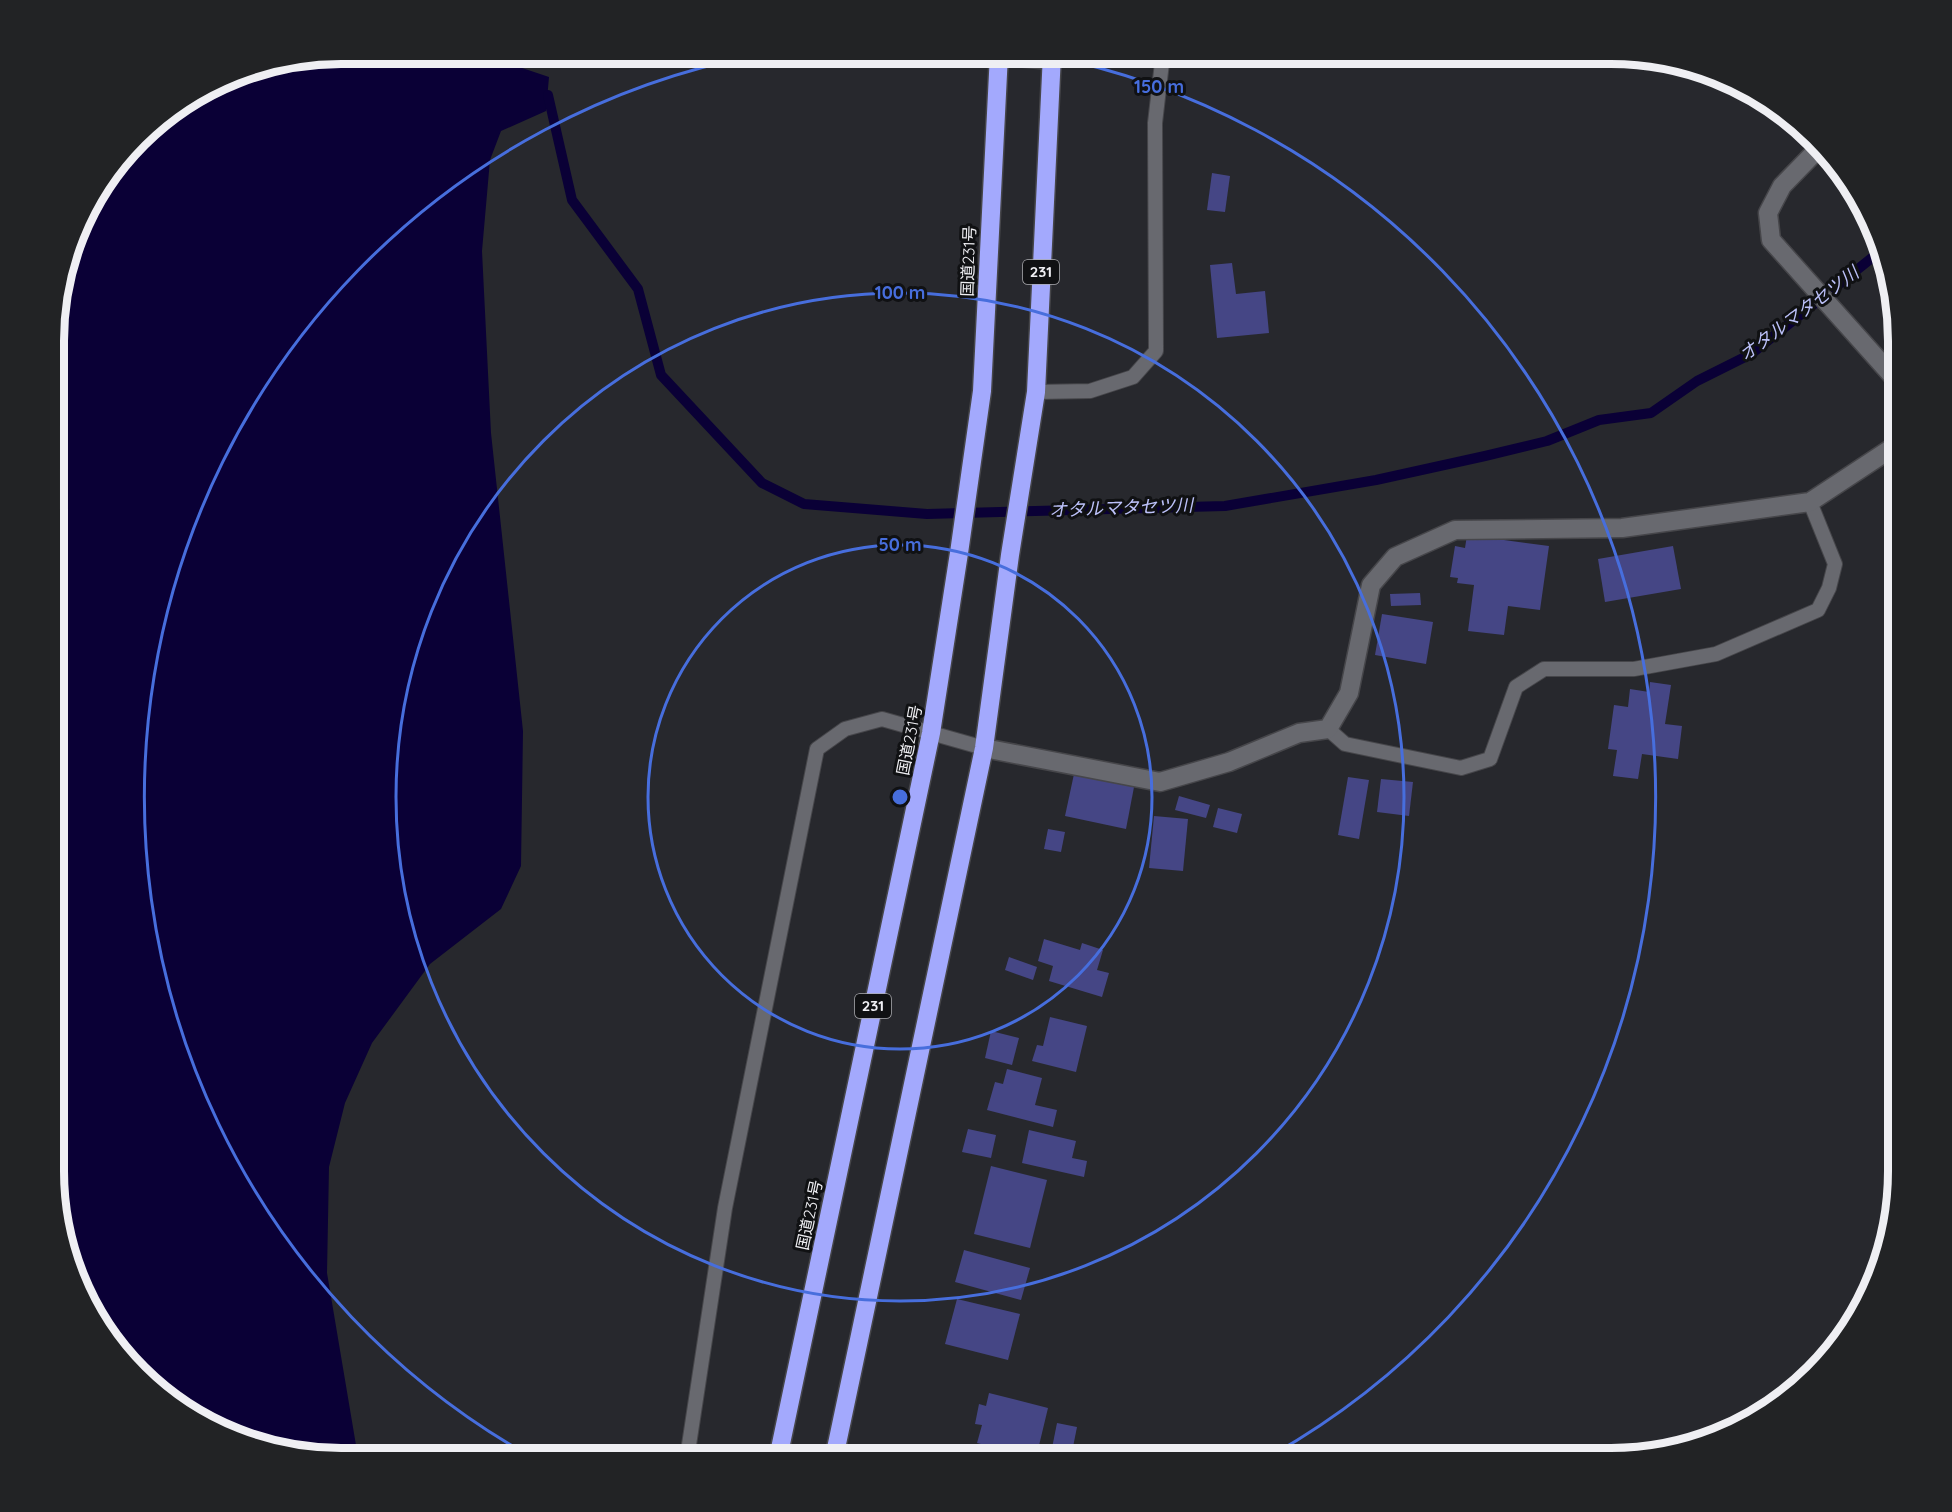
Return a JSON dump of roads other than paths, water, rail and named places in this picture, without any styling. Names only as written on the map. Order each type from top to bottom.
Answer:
[{"type":"highway","name":"国道231号","points":[[780,1448],[931,733],[959,553],[982,391],[993,64]]},
{"type":"highway","name":"231","points":[[836,1448],[984,748],[1010,555],[1036,392],[1052,64]]},
{"type":"street","points":[[1814,154],[1782,186],[1768,213],[1771,240],[1888,371]]},
{"type":"street","points":[[984,748],[1160,782],[1229,762],[1299,733],[1328,729],[1349,693],[1371,585],[1395,557],[1455,530],[1622,528],[1809,502],[1888,451]]},
{"type":"lane","points":[[1036,392],[1090,391],[1122,381],[1133,377],[1156,351],[1155,123],[1162,64]]},
{"type":"lane","points":[[1328,729],[1345,744],[1461,768],[1490,759],[1516,687],[1544,669],[1634,669],[1716,654],[1818,610],[1829,588],[1835,564],[1809,502]]},
{"type":"lane","points":[[689,1448],[725,1208],[817,748],[845,729],[882,719],[984,748]]},
{"type":"waterway","name":"オタルマタセツ川","points":[[548,95],[572,200],[638,289],[661,375],[762,483],[804,504],[927,514],[1225,506],[1376,480],[1485,456],[1547,441],[1599,420],[1651,413],[1697,381],[1751,354],[1874,256]]}]
